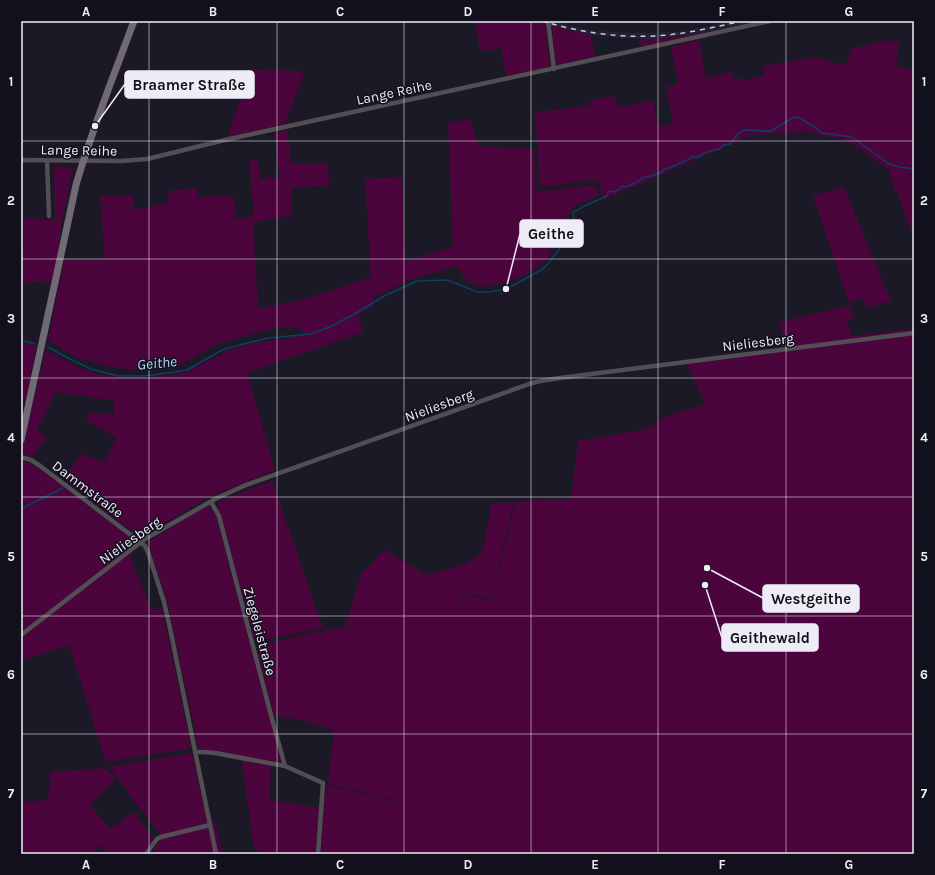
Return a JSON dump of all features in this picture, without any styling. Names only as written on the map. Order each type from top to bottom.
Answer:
[{"type":"street","points":[[21,440],[76,185],[83,161],[134,21]]},
{"type":"street","points":[[548,21],[554,69]]},
{"type":"street","name":"Lange Reihe","points":[[21,160],[120,161],[147,159],[240,137],[770,21]]},
{"type":"street","points":[[47,160],[49,216]]},
{"type":"street","name":"Nieliesberg","points":[[21,635],[140,542],[217,498],[246,485],[529,384],[540,381],[914,333]]},
{"type":"street","name":"Dammstraße","points":[[21,457],[31,460],[39,465],[140,542]]},
{"type":"street","name":"Ziegeleistraße","points":[[212,502],[219,516],[272,719],[286,766]]},
{"type":"street","points":[[140,542],[145,546],[148,552],[164,602],[216,854]]},
{"type":"street","points":[[195,752],[215,753],[286,766],[323,783],[318,854]]},
{"type":"street","points":[[146,854],[161,837],[210,825]]},
{"type":"shaded area","points":[[475,21],[538,21],[545,23],[550,64],[548,67],[506,76],[501,48],[480,51]]},
{"type":"shaded area","points":[[552,21],[588,30],[629,33],[679,32],[735,21],[759,21],[702,33],[650,40],[591,35],[552,26]]},
{"type":"shaded area","points":[[552,26],[591,35],[595,57],[559,65],[555,56]]},
{"type":"shaded area","points":[[719,30],[641,47],[639,40],[661,39]]},
{"type":"shaded area","points":[[699,40],[706,78],[732,72],[734,79],[742,78],[743,81],[764,76],[763,66],[817,57],[830,62],[846,65],[851,49],[882,41],[899,42],[896,66],[914,70],[914,238],[897,192],[895,191],[889,170],[849,141],[805,132],[751,135],[603,200],[599,181],[590,180],[544,187],[540,186],[535,112],[590,106],[589,101],[615,96],[617,107],[653,101],[658,126],[673,124],[666,87],[678,84],[671,47]]},
{"type":"shaded area","points":[[251,70],[305,71],[285,124],[227,138]]},
{"type":"shaded area","points":[[471,119],[478,146],[533,149],[537,192],[595,185],[599,196],[575,205],[564,221],[549,257],[532,271],[508,282],[482,287],[465,280],[458,266],[412,279],[373,297],[374,305],[358,315],[363,332],[247,373],[275,470],[209,497],[147,534],[133,532],[63,478],[81,454],[104,462],[117,438],[86,420],[90,412],[113,415],[115,401],[56,392],[37,430],[47,437],[32,457],[21,453],[46,350],[78,367],[101,375],[140,378],[185,373],[227,351],[259,342],[301,336],[301,328],[278,328],[217,344],[180,365],[146,370],[115,368],[81,359],[48,341],[64,260],[105,259],[100,196],[133,196],[134,210],[169,203],[167,191],[197,188],[198,197],[234,196],[236,219],[254,216],[249,161],[258,160],[260,179],[280,177],[274,134],[287,130],[291,163],[328,163],[329,185],[291,188],[292,215],[253,223],[258,308],[303,300],[371,277],[365,179],[402,177],[405,261],[453,247],[448,123]]},
{"type":"shaded area","points":[[54,166],[73,168],[62,221],[55,274],[52,281],[21,283],[25,217],[55,221]]},
{"type":"shaded area","points":[[844,187],[891,301],[867,308],[863,298],[849,302],[813,196]]},
{"type":"shaded area","points":[[850,306],[854,318],[847,320],[852,336],[914,329],[914,854],[321,854],[326,785],[398,801],[328,784],[334,731],[304,720],[274,716],[256,645],[345,627],[361,574],[385,550],[426,575],[466,564],[483,552],[491,504],[514,502],[491,598],[466,594],[457,599],[459,600],[466,595],[491,600],[516,501],[571,499],[578,441],[642,430],[653,426],[660,419],[682,411],[706,405],[686,362],[798,347],[798,345],[787,346],[779,322]]},
{"type":"shaded area","points":[[21,342],[36,346],[27,399],[21,398]]},
{"type":"shaded area","points":[[21,461],[27,462],[39,468],[129,537],[131,546],[104,568],[129,554],[152,611],[162,608],[191,748],[106,762],[69,645],[21,661],[21,639],[27,635],[21,638]]},
{"type":"shaded area","points":[[272,481],[323,628],[255,641],[217,502]]},
{"type":"shaded area","points":[[208,507],[215,513],[282,764],[199,749],[168,604],[148,542],[201,509]]},
{"type":"shaded area","points":[[192,753],[207,822],[215,821],[223,854],[151,854],[161,839],[160,834],[109,767]]},
{"type":"shaded area","points":[[242,760],[271,766],[269,800],[319,808],[315,854],[265,854],[254,849]]},
{"type":"shaded area","points":[[104,768],[115,779],[90,805],[110,829],[134,812],[154,839],[144,854],[109,854],[101,845],[91,854],[21,854],[21,802],[48,800],[50,772]]},
{"type":"waterway","name":"Geithe","points":[[48,347],[91,369],[118,376],[144,376],[187,370],[222,350],[243,344],[268,338],[311,334],[332,326],[384,296],[417,281],[448,280],[477,292],[489,292],[506,289],[543,269],[552,259],[560,248],[574,220],[573,212],[607,196],[608,192],[615,192],[622,186],[626,187],[642,178],[662,172],[664,169],[686,161],[691,157],[701,156],[704,153],[730,144],[739,133],[744,130],[771,131],[794,117],[800,118],[822,133],[852,137],[889,164],[914,169]]},
{"type":"waterway","name":"Geithe","points":[[21,340],[35,344]]},
{"type":"waterway","points":[[21,509],[63,488]]},
{"type":"railway","points":[[542,21],[558,26],[591,32],[625,36],[659,36],[684,33],[742,21]]},
{"type":"place","name":"Braamer Straße","points":[[95,126]]},
{"type":"place","name":"Geithe","points":[[506,289]]},
{"type":"place","name":"Westgeithe","points":[[707,568]]},
{"type":"place","name":"Geithewald","points":[[705,585]]}]
